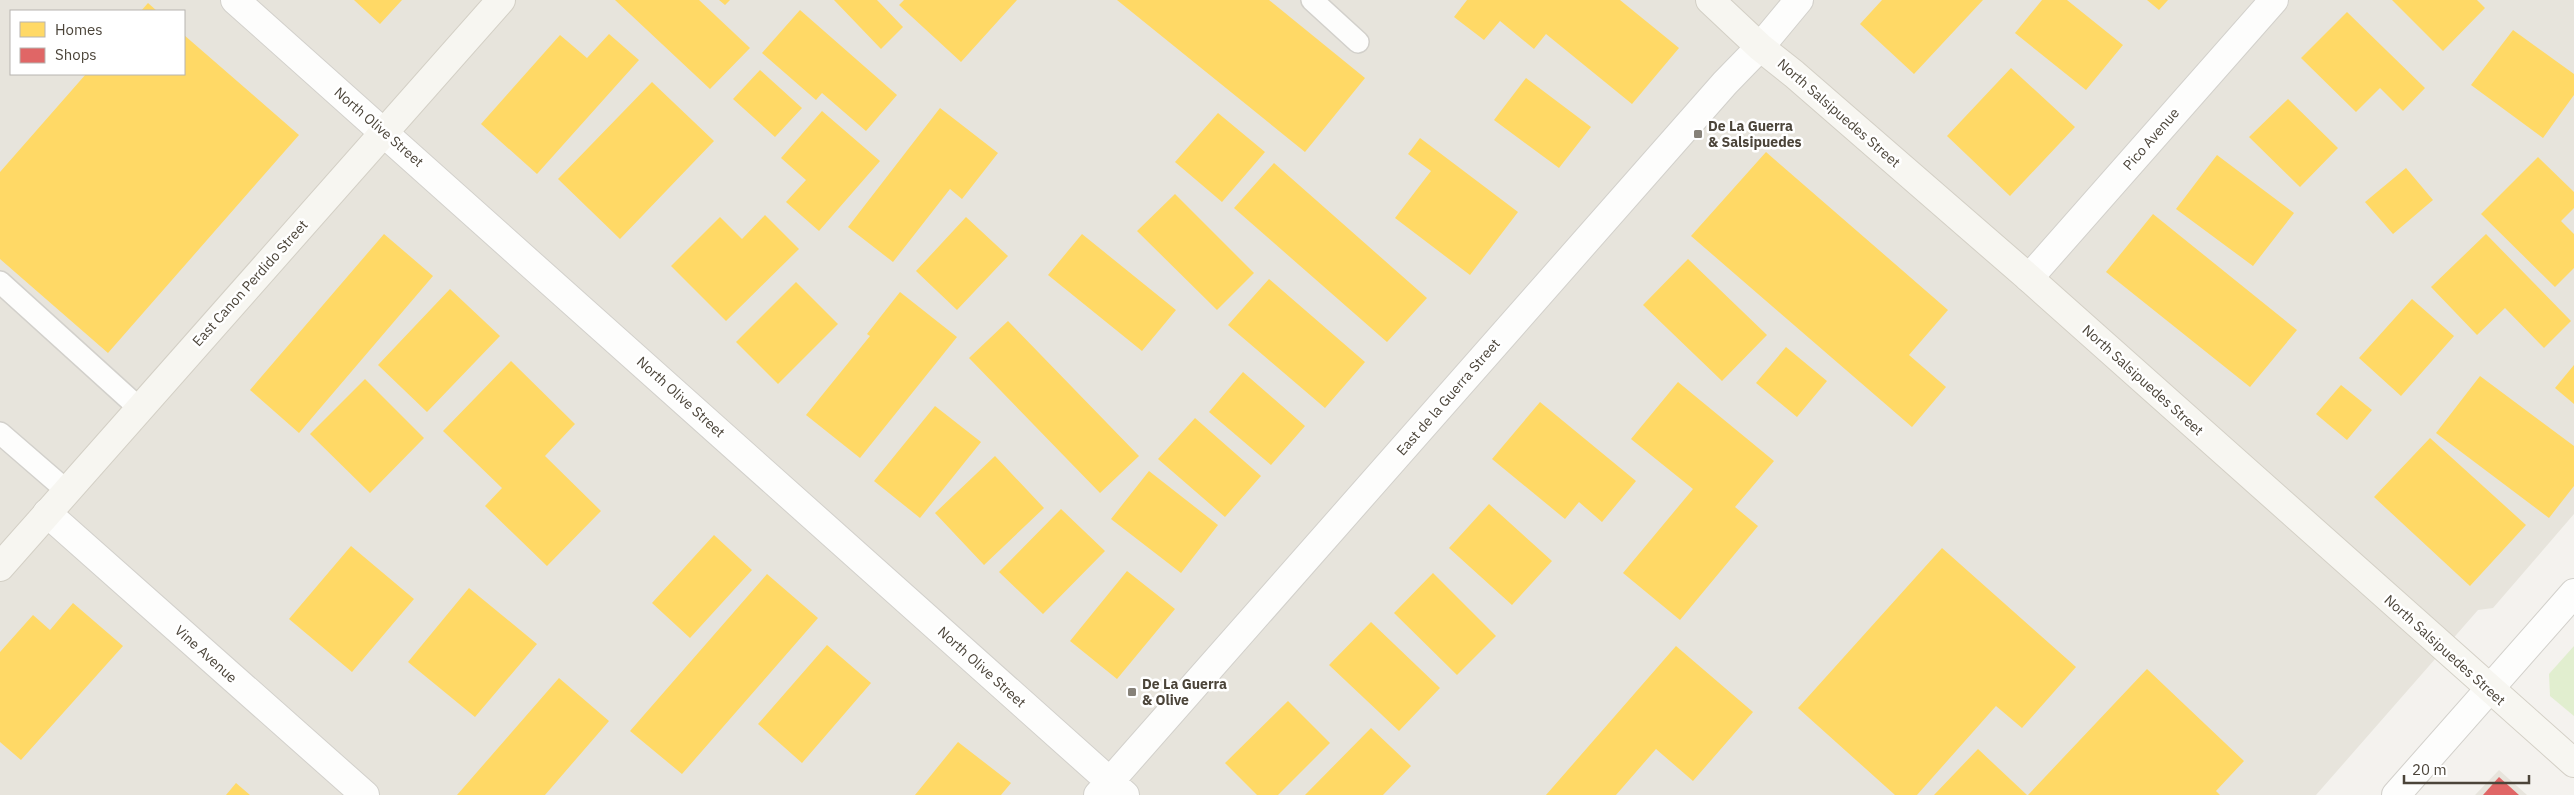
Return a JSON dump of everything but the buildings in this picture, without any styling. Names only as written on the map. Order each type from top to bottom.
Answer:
[{"type":"street","name":"North Olive Street","points":[[235,0],[384,132],[1111,791]]},
{"type":"street","name":"East Canon Perdido Street","points":[[0,567],[501,0]]},
{"type":"street","name":"North Salsipuedes Street","points":[[1710,0],[1760,47],[1799,78],[2029,278],[2489,690],[2574,763]]},
{"type":"street","name":"East de la Guerra Street","points":[[1111,791],[1799,0]]},
{"type":"street","name":"Pico Avenue","points":[[2029,278],[2274,0]]},
{"type":"street","name":"Vine Avenue","points":[[47,514],[364,795]]},
{"type":"street","points":[[2396,795],[2574,593]]},
{"type":"lane","points":[[1312,0],[1358,42]]},
{"type":"lane","points":[[0,282],[140,408]]},
{"type":"lane","points":[[0,433],[67,491]]},
{"type":"shaded area","points":[[0,0],[2574,0],[2574,514],[2493,608],[2478,610],[2316,795],[0,795]]},
{"type":"shaded area","points":[[2499,770],[2527,795],[2475,795]]},
{"type":"green space","points":[[2574,646],[2574,716],[2550,696],[2549,674]]},
{"type":"place","name":"De La Guerra & Salsipuedes","points":[[1698,134]]},
{"type":"place","name":"De La Guerra & Olive","points":[[1132,692]]}]
